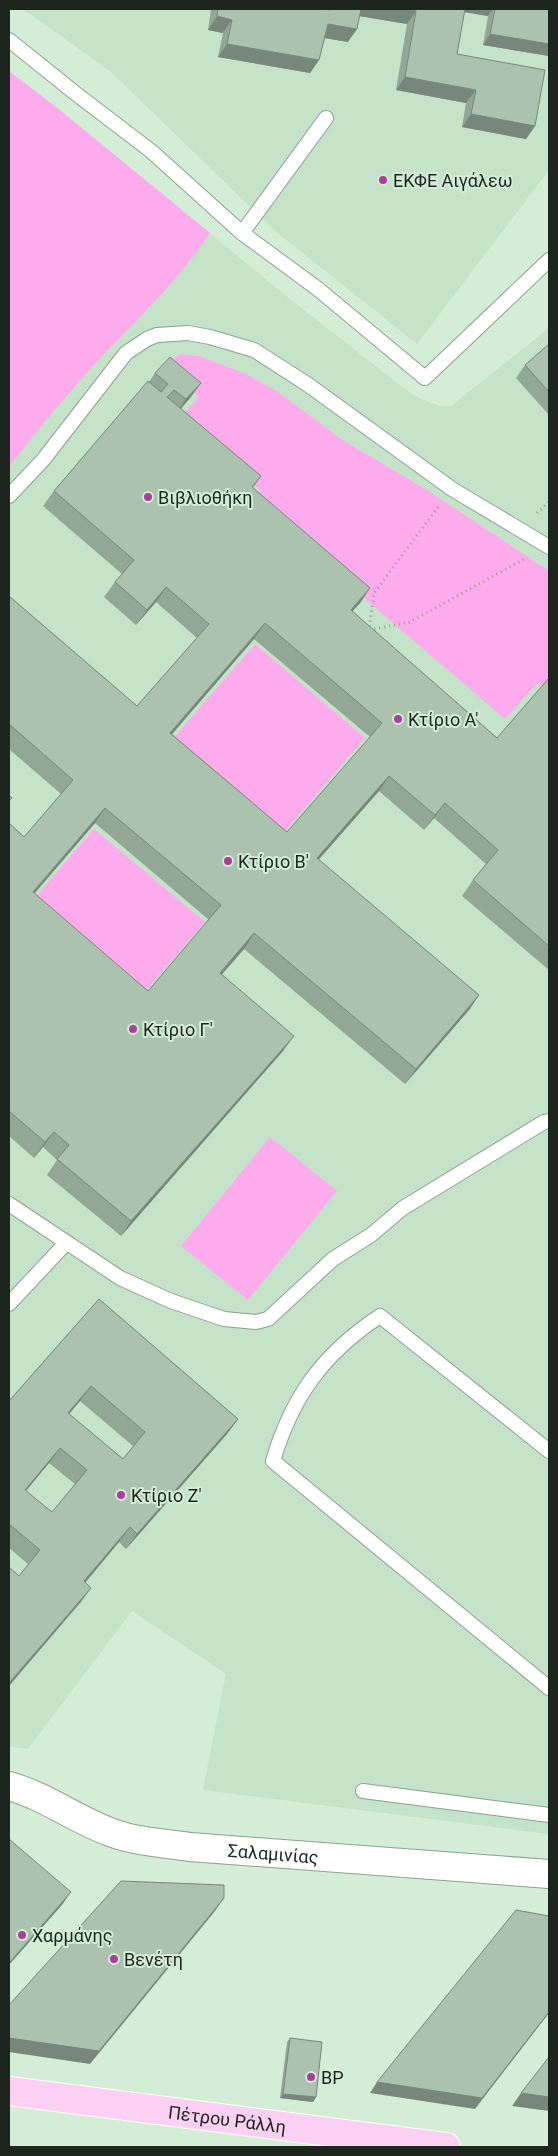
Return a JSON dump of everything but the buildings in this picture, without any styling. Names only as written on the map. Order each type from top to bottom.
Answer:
[{"type":"main road","name":"Πέτρου Ράλλη","points":[[9,2091],[446,2147]]},
{"type":"street","name":"Σαλαμινίας","points":[[9,1786],[26,1791],[110,1832],[135,1840],[190,1847],[549,1874]]},
{"type":"lane","points":[[9,40],[151,151],[242,233],[318,289],[425,378],[549,260]]},
{"type":"lane","points":[[242,233],[326,118]]},
{"type":"lane","points":[[9,496],[43,460],[126,353],[147,339],[157,335],[188,333],[210,337],[254,350],[308,384],[452,488],[548,547]]},
{"type":"lane","points":[[9,1204],[120,1278],[170,1300],[224,1319],[256,1322],[268,1319],[333,1260],[370,1235],[403,1208],[544,1122],[549,1121]]},
{"type":"lane","points":[[9,1304],[66,1243]]},
{"type":"lane","points":[[549,1451],[380,1316],[337,1348],[319,1368],[303,1390],[291,1412],[280,1436],[273,1460],[549,1688]]},
{"type":"lane","points":[[363,1791],[549,1815]]},
{"type":"path","points":[[452,488],[374,593],[369,630],[410,622],[548,547]]},
{"type":"shaded area","name":"ΕΚΦΕ Αιγάλεω","points":[[23,9],[549,9],[549,170],[417,344],[275,231],[111,72]]},
{"type":"shaded area","points":[[9,71],[61,111],[285,295],[414,396],[440,406],[451,406],[549,328],[549,1834],[203,1790],[226,1674],[132,1611],[28,1749],[9,1746]]},
{"type":"shaded area","points":[[9,71],[210,233],[170,285],[83,377],[9,467]]},
{"type":"shaded area","points":[[180,354],[199,356],[246,374],[278,392],[341,439],[427,490],[549,571],[549,692],[538,683],[505,719],[252,502],[261,491],[177,421],[199,397],[164,367]]},
{"type":"shaded area","points":[[255,644],[365,738],[275,843],[165,748]]},
{"type":"shaded area","points":[[94,829],[205,922],[137,1001],[27,907]]},
{"type":"shaded area","points":[[270,1137],[337,1191],[248,1300],[181,1246]]},
{"type":"place","name":"ΕΚΦΕ Αιγάλεω","points":[[383,180]]},
{"type":"place","name":"Βιβλιοθήκη","points":[[148,497]]},
{"type":"place","name":"Κτίριο Α'","points":[[398,719]]},
{"type":"place","name":"Κτίριο Β'","points":[[228,861]]},
{"type":"place","name":"Κτίριο Γ'","points":[[133,1029]]},
{"type":"place","name":"Κτίριο Ζ'","points":[[121,1495]]},
{"type":"place","name":"Χαρμάνης","points":[[22,1935]]},
{"type":"place","name":"Βενέτη","points":[[114,1959]]},
{"type":"place","name":"BP","points":[[311,2077]]}]
